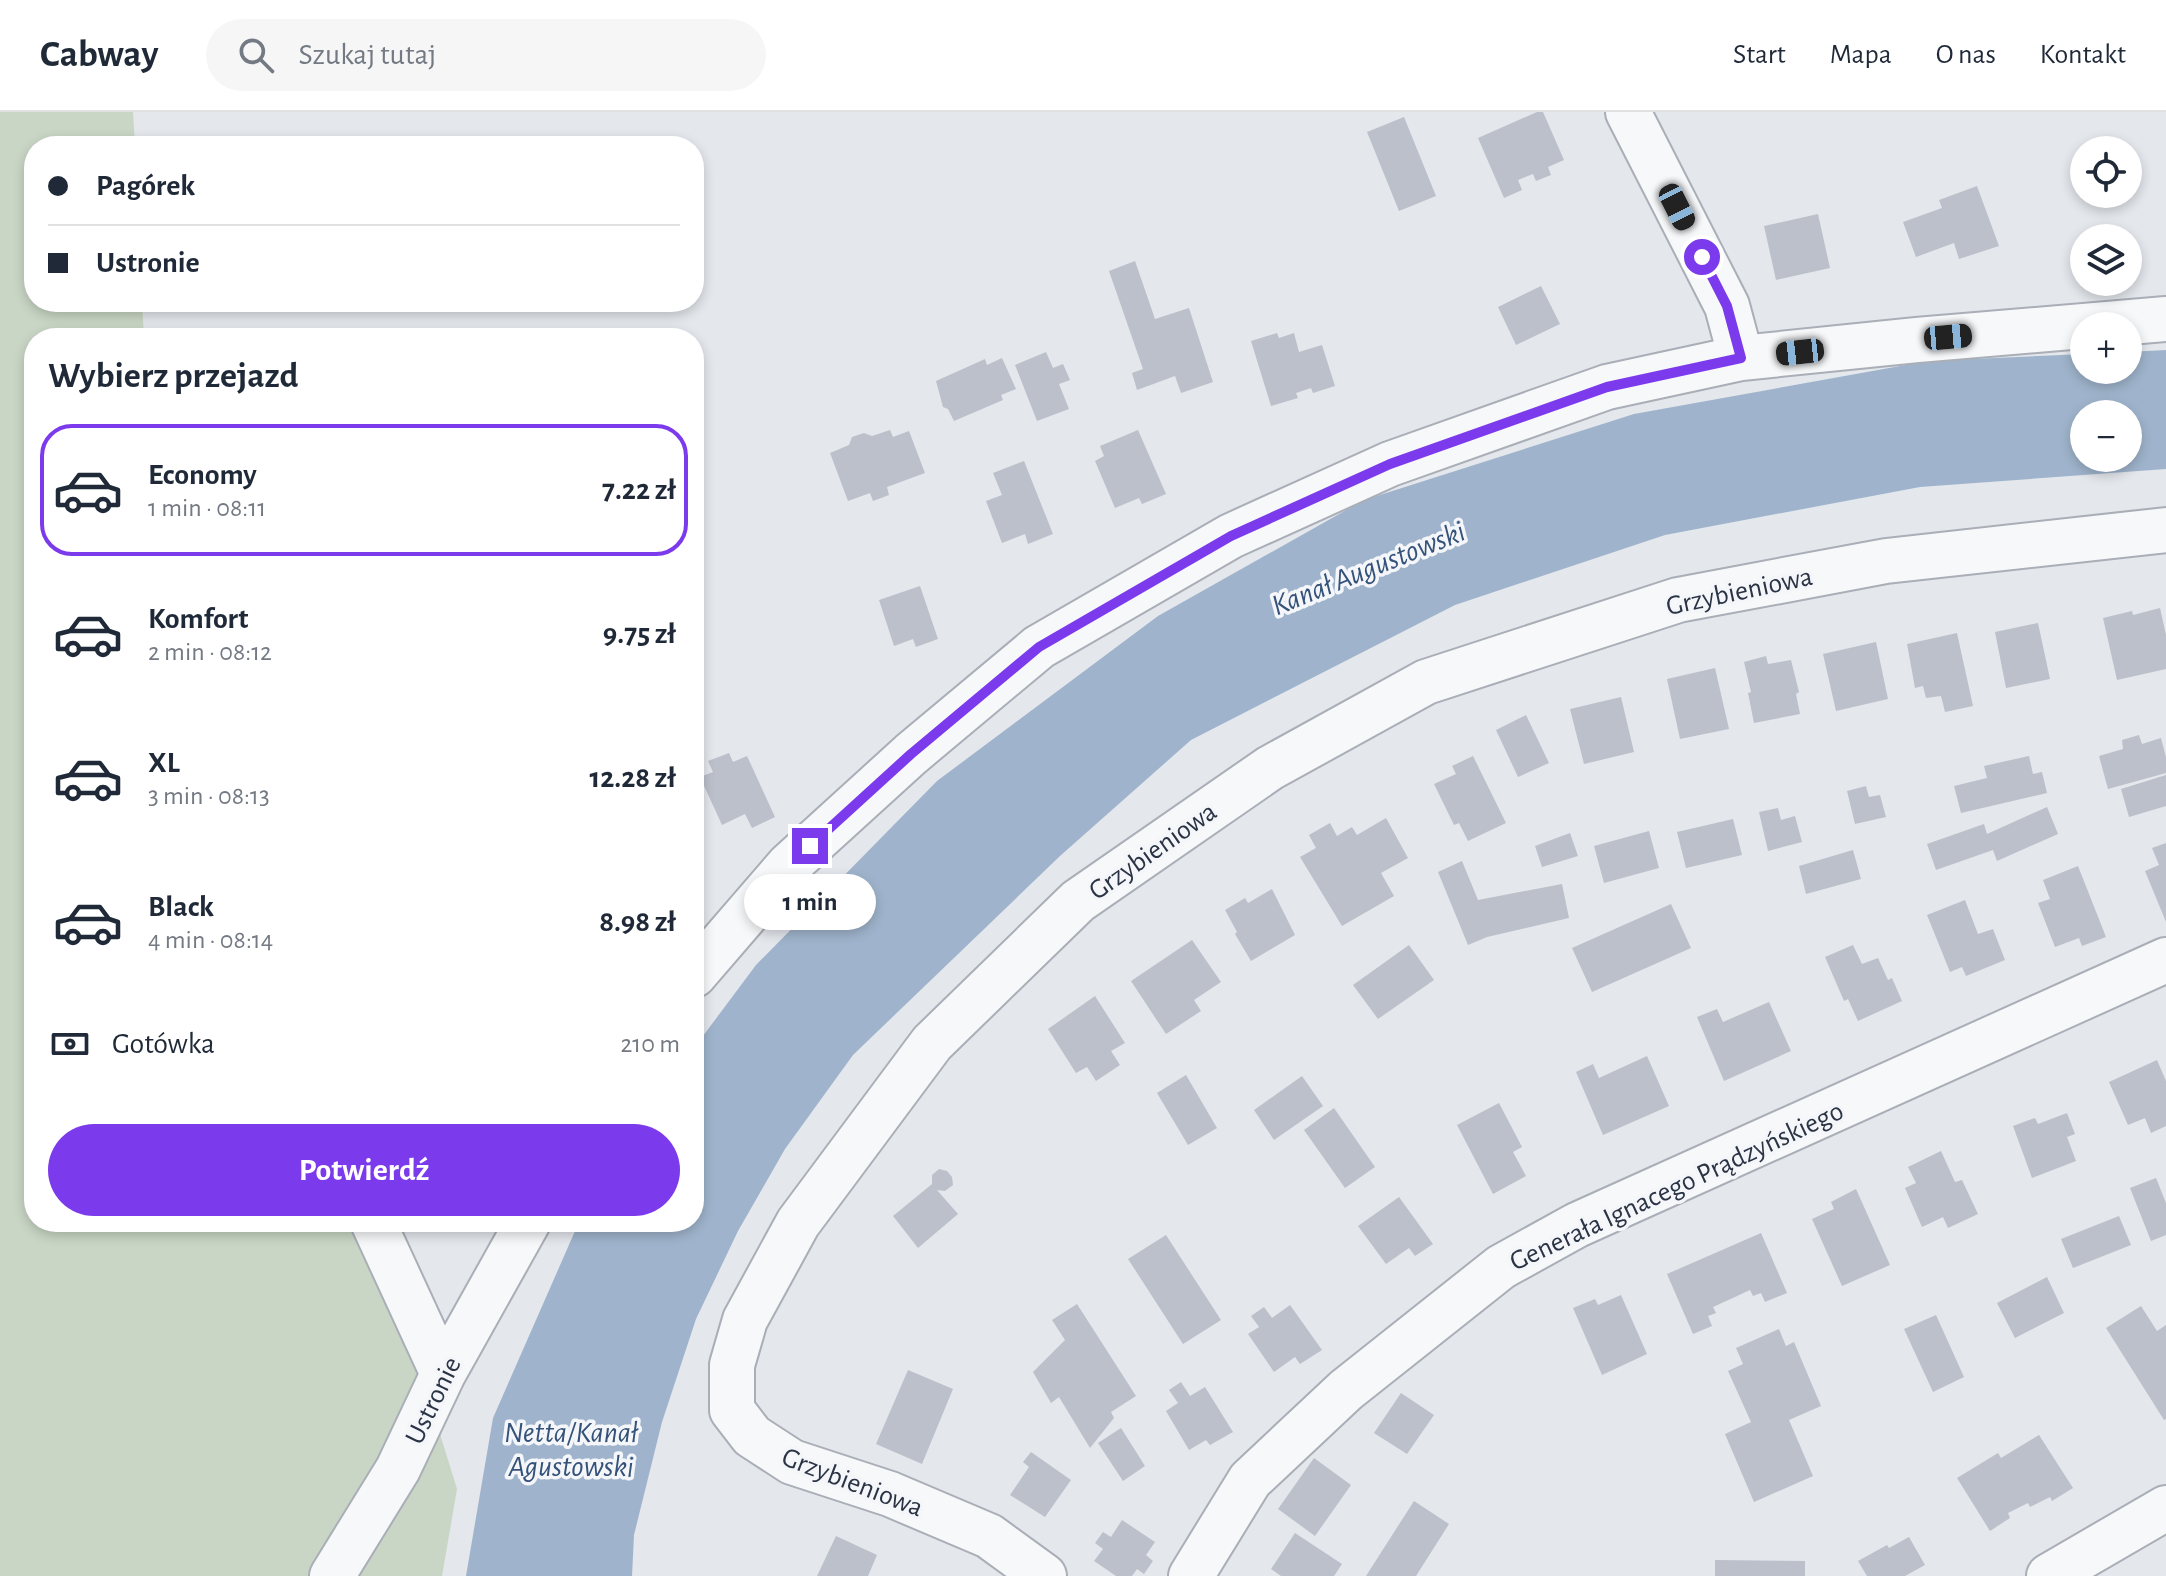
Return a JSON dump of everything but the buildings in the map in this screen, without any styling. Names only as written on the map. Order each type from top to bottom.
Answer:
[{"type":"street","points":[[1628,112],[1727,306],[1741,358]]},
{"type":"street","points":[[704,963],[789,865],[911,754],[1039,647],[1231,536],[1390,464],[1607,387],[1741,358],[2166,319]]},
{"type":"street","name":"Grzybieniowa","points":[[1044,1576],[989,1536],[890,1494],[792,1462],[752,1436],[732,1410],[732,1365],[745,1320],[798,1223],[914,1067],[932,1043],[1078,901],[1270,768],[1426,682],[1678,600],[1886,561],[2166,530]]},
{"type":"street","name":"Generała Ignacego Prądzyńskiego","points":[[1191,1576],[1250,1480],[1346,1390],[1501,1267],[1577,1225],[2166,960]]},
{"type":"street","points":[[378,1232],[443,1374]]},
{"type":"street","name":"Ustronie","points":[[332,1576],[398,1469],[443,1374],[522,1232]]},
{"type":"street","points":[[2049,1576],[2166,1508]]},
{"type":"green space","points":[[0,112],[133,112],[134,136],[24,136],[24,312],[143,312],[143,328],[24,328],[24,1232],[371,1232],[386,1259],[457,1489],[442,1576],[0,1576]]},
{"type":"water","name":"Netta/Kanał Agustowski","points":[[2166,350],[2166,469],[2142,471],[2142,400],[2070,400],[2070,472],[2125,472],[1920,487],[1665,535],[1455,605],[1191,740],[1060,856],[853,1055],[785,1149],[738,1231],[696,1319],[662,1422],[634,1535],[632,1576],[466,1576],[493,1418],[575,1232],[704,1232],[704,1035],[756,965],[937,781],[1158,616],[1364,500],[1634,414],[1928,361],[2070,355],[2070,384],[2142,384],[2142,351]]},
{"type":"route","points":[[810,846],[911,754],[1039,647],[1231,536],[1390,464],[1607,387],[1741,358],[1727,306],[1702,257]]},
{"type":"water label","name":"Kanał Augustowski","points":[[1368,568]]}]
